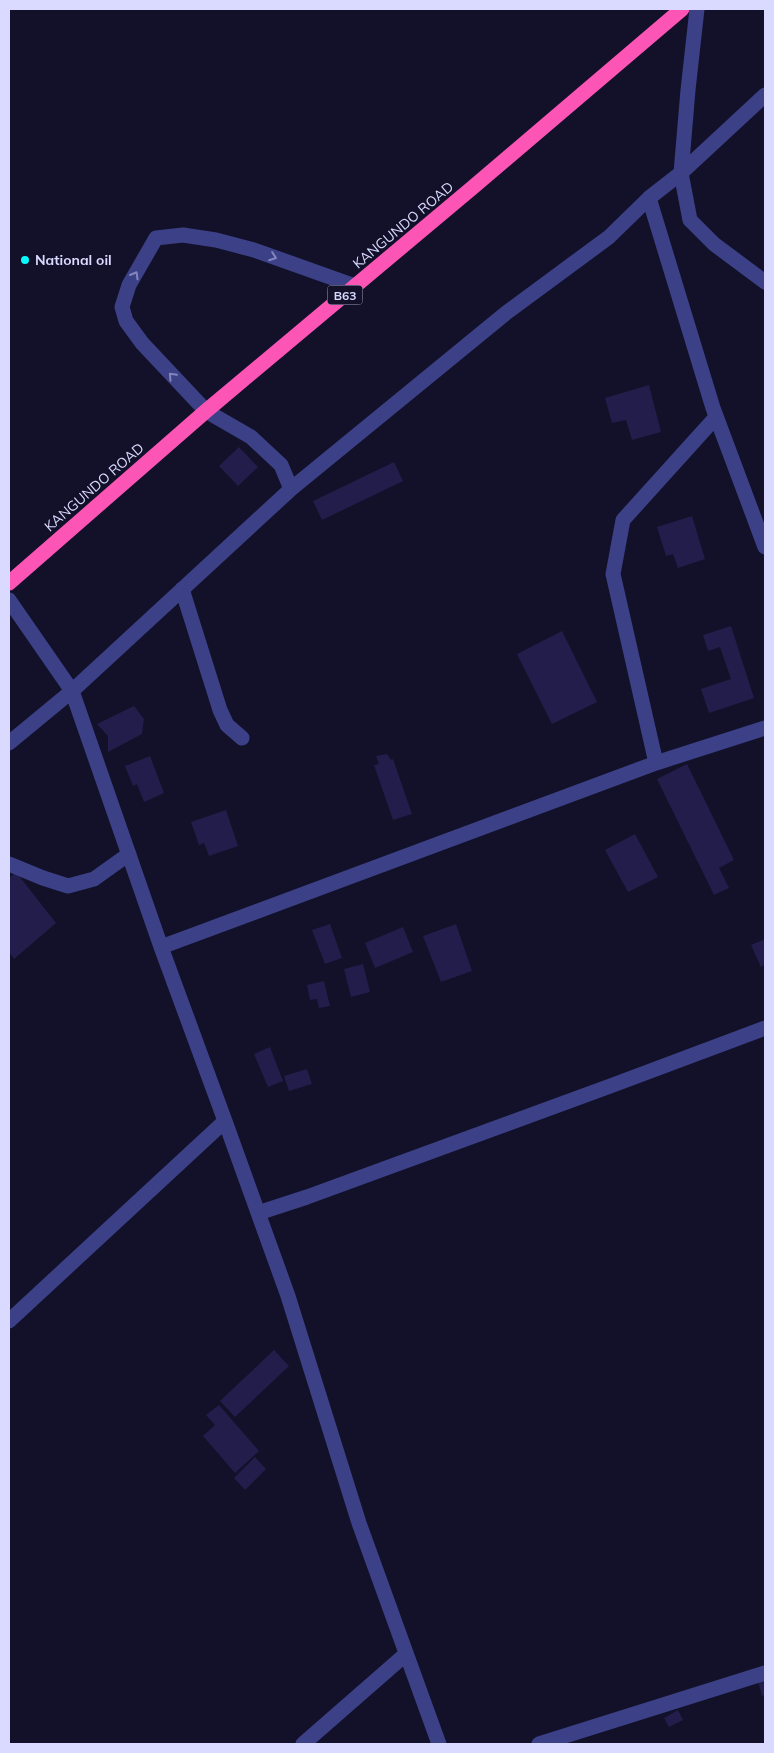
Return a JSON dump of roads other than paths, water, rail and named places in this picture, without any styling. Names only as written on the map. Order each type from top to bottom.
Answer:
[{"type":"highway","name":"KANGUNDO ROAD","points":[[9,583],[206,412],[682,9]]},
{"type":"street","points":[[697,9],[681,173],[690,220],[714,244],[765,282]]},
{"type":"street","points":[[9,743],[72,691],[291,489],[506,313],[610,237],[649,198],[681,173],[765,95]]},
{"type":"street","points":[[649,198],[716,417],[765,547]]},
{"type":"street","points":[[291,489],[281,465],[251,437],[206,412],[142,343],[126,321],[122,307],[129,285],[156,238],[182,235],[216,240],[254,250],[355,286]]},
{"type":"street","points":[[656,763],[612,574],[623,520],[716,417]]},
{"type":"street","points":[[182,589],[220,710],[227,725],[242,738]]},
{"type":"street","points":[[9,600],[72,691],[161,948],[288,1296],[359,1523],[439,1744]]},
{"type":"street","points":[[161,948],[656,763],[765,728]]},
{"type":"street","points":[[9,864],[68,886],[94,880],[129,854]]},
{"type":"street","points":[[258,1214],[604,1089],[765,1028]]},
{"type":"street","points":[[9,1321],[225,1121]]},
{"type":"street","points":[[303,1744],[406,1654]]},
{"type":"street","points":[[539,1744],[765,1673]]},
{"type":"place","name":"National oil","points":[[25,260]]}]
